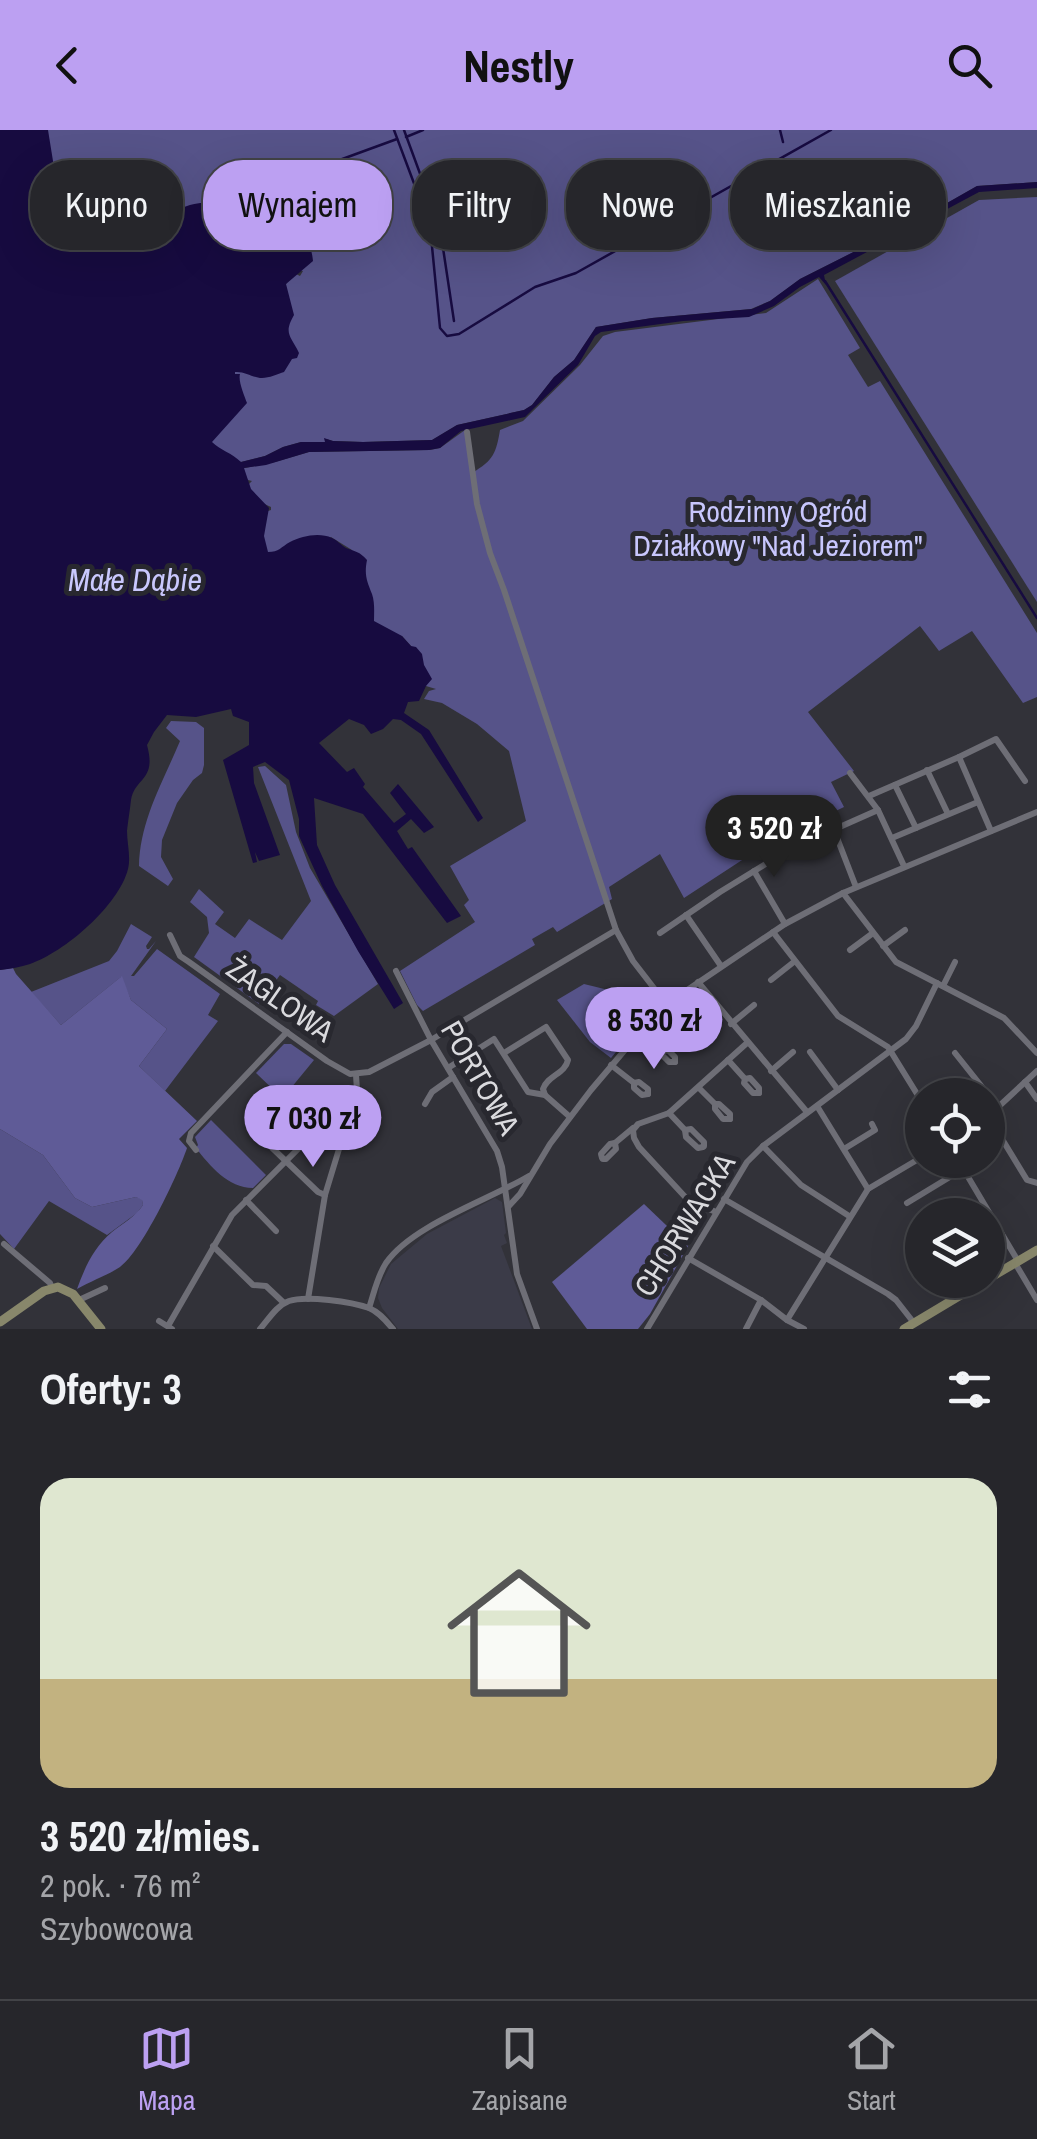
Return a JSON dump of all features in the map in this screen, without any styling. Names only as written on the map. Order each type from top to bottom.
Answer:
[{"type":"street","points":[[468,432],[477,504],[490,553],[616,930],[633,961],[671,1002],[694,1020]]},
{"type":"street","points":[[869,796],[996,738],[1025,780]]},
{"type":"street","points":[[959,757],[991,830]]},
{"type":"street","points":[[927,770],[948,815]]},
{"type":"street","points":[[850,773],[878,810],[904,866]]},
{"type":"street","points":[[895,785],[916,828]]},
{"type":"street","points":[[892,838],[978,802]]},
{"type":"street","points":[[660,933],[790,849],[878,810]]},
{"type":"street","points":[[508,1206],[570,1117],[671,1002],[784,924],[856,886],[1037,812]]},
{"type":"street","points":[[834,830],[856,886]]},
{"type":"street","points":[[754,871],[784,924]]},
{"type":"street","points":[[843,893],[896,962],[1004,1018],[1037,1053]]},
{"type":"street","points":[[686,915],[721,966]]},
{"type":"street","name":"ŻAGLOWA","points":[[170,935],[180,956],[345,1072],[356,1075],[370,1072],[431,1040],[616,930]]},
{"type":"street","points":[[883,946],[905,930]]},
{"type":"street","points":[[773,932],[838,1016],[891,1050],[908,1078]]},
{"type":"street","points":[[850,950],[873,933]]},
{"type":"street","points":[[771,980],[795,961]]},
{"type":"street","name":"CHORWACKA","points":[[647,1329],[748,1162],[763,1146],[906,1038],[956,962]]},
{"type":"street","name":"PORTOWA","points":[[396,971],[431,1040],[498,1151],[518,1274],[537,1329]]},
{"type":"street","points":[[698,982],[807,1112]]},
{"type":"street","points":[[731,1024],[754,1004]]},
{"type":"street","points":[[504,1054],[546,1028],[568,1060],[566,1068],[544,1084],[543,1089],[570,1117]]},
{"type":"street","points":[[642,1031],[663,1051]]},
{"type":"street","points":[[196,1150],[190,1142],[191,1134],[288,1032]]},
{"type":"street","points":[[448,1068],[494,1039],[528,1092],[545,1095]]},
{"type":"street","points":[[615,1143],[634,1127],[669,1113],[747,1043]]},
{"type":"street","points":[[772,1071],[793,1052]]},
{"type":"street","points":[[810,1052],[838,1090]]},
{"type":"street","points":[[955,1053],[975,1078]]},
{"type":"street","points":[[728,1060],[745,1079]]},
{"type":"street","points":[[611,1066],[634,1083]]},
{"type":"street","points":[[1005,1101],[1037,1071]]},
{"type":"street","points":[[308,1300],[324,1196],[357,1090],[356,1075]]},
{"type":"street","points":[[425,1104],[432,1092],[453,1077]]},
{"type":"street","points":[[1025,1082],[1037,1099]]},
{"type":"street","points":[[699,1088],[715,1104]]},
{"type":"street","points":[[159,1322],[170,1328],[232,1215],[357,1090]]},
{"type":"street","points":[[817,1106],[868,1188]]},
{"type":"street","points":[[669,1113],[686,1130]]},
{"type":"street","points":[[844,1149],[875,1130],[872,1124]]},
{"type":"street","points":[[634,1127],[634,1138],[688,1200],[716,1212]]},
{"type":"street","points":[[266,1142],[324,1196]]},
{"type":"street","points":[[1005,1144],[1027,1180],[1037,1184]]},
{"type":"street","name":"CHORWACKA","points":[[763,1146],[801,1185],[850,1216]]},
{"type":"street","points":[[786,1320],[868,1188],[905,1167]]},
{"type":"street","points":[[369,1308],[384,1266],[408,1242],[533,1172]]},
{"type":"street","points":[[916,1198],[948,1178]]},
{"type":"street","points":[[968,1178],[1037,1300]]},
{"type":"street","points":[[724,1199],[896,1300],[909,1326],[956,1298]]},
{"type":"street","points":[[246,1200],[276,1231]]},
{"type":"street","points":[[4,1244],[52,1288]]},
{"type":"street","points":[[213,1246],[253,1285],[266,1286],[284,1304]]},
{"type":"street","points":[[1005,1269],[1037,1250]]},
{"type":"street","points":[[688,1258],[804,1329]]},
{"type":"street","points":[[0,1322],[52,1288],[64,1288],[101,1329]]},
{"type":"street","points":[[78,1300],[105,1288]]},
{"type":"street","points":[[260,1329],[284,1304],[295,1300],[369,1308],[393,1329]]},
{"type":"street","points":[[746,1329],[761,1300]]},
{"type":"street","points":[[380,1329],[386,1322]]},
{"type":"shaded area","points":[[13,968],[61,1025],[122,976],[131,1000],[167,1029],[139,1066],[197,1121],[179,1139],[187,1148],[182,1160],[158,1212],[129,1258],[120,1267],[77,1289],[100,1244],[143,1205],[136,1197],[92,1207],[75,1198],[43,1155],[0,1129],[0,970]]},
{"type":"shaded area","points":[[495,1198],[502,1202],[506,1233],[507,1243],[501,1246],[532,1329],[398,1329],[378,1298],[391,1264],[427,1234]]},
{"type":"shaded area","points":[[644,1204],[688,1246],[638,1329],[587,1329],[552,1282]]},
{"type":"green space","points":[[34,130],[1037,130],[1037,182],[977,186],[946,204],[946,160],[730,160],[730,250],[858,250],[751,309],[596,327],[574,360],[524,410],[457,425],[432,440],[326,439],[301,442],[241,462],[208,453],[228,381],[272,303],[294,273],[300,276],[303,271],[183,248],[183,160],[34,160],[26,149]]},
{"type":"green space","points":[[1037,197],[1037,602],[835,281],[890,250],[946,250],[946,219],[979,200]]},
{"type":"green space","points":[[122,250],[149,250],[126,256]]},
{"type":"green space","name":"Rodzinny Ogród Działkowy \"Nad Jeziorem\"","points":[[818,279],[860,348],[848,355],[868,387],[880,381],[1037,633],[1037,697],[1023,703],[972,631],[939,651],[920,626],[808,712],[854,771],[831,782],[844,807],[762,847],[684,898],[660,854],[609,887],[612,899],[557,932],[553,927],[532,939],[535,945],[423,1011],[400,971],[475,922],[464,905],[469,900],[450,866],[526,821],[509,751],[477,724],[442,703],[424,699],[436,689],[426,686],[411,646],[402,636],[374,633],[352,550],[331,537],[256,583],[265,512],[271,507],[240,493],[252,481],[235,470],[309,452],[430,450],[440,448],[465,430],[472,473],[493,455],[500,430],[523,421],[580,365],[603,336],[766,313]]},
{"type":"green space","points":[[171,721],[196,722],[204,728],[204,765],[202,773],[177,803],[162,840],[161,857],[173,879],[168,886],[139,866],[148,817],[180,741],[166,728]]},
{"type":"green space","points":[[265,766],[286,785],[296,832],[310,868],[378,984],[334,1016],[280,975],[259,1004],[194,957],[209,933],[207,917],[190,902],[199,889],[224,912],[215,924],[235,938],[249,919],[282,940],[311,901],[258,767]]},
{"type":"green space","points":[[131,924],[152,937],[147,949],[156,941],[131,976],[157,949],[220,994],[208,1015],[218,1021],[165,1091],[139,1066],[167,1029],[131,1000],[121,977],[61,1025],[31,992],[109,961]]},
{"type":"green space","points":[[584,984],[633,996],[639,1024],[611,1058],[590,1042],[557,1000]]},
{"type":"green space","points":[[284,1044],[291,1044],[314,1060],[280,1096],[256,1073]]},
{"type":"green space","points":[[211,1120],[266,1175],[253,1188],[228,1180],[196,1148],[195,1137]]},
{"type":"green space","points":[[0,1129],[43,1155],[75,1198],[92,1207],[136,1197],[142,1199],[143,1205],[107,1235],[49,1201],[14,1249],[0,1234]]},
{"type":"water","name":"Małe Dąbie","points":[[0,130],[48,130],[53,160],[30,160],[30,250],[183,250],[183,208],[203,203],[203,250],[310,250],[313,261],[286,284],[294,315],[289,331],[299,353],[297,358],[284,372],[270,377],[235,372],[240,374],[247,403],[212,442],[241,462],[301,442],[325,442],[324,438],[363,442],[432,440],[457,425],[524,410],[574,360],[596,327],[752,309],[858,250],[871,250],[824,275],[826,285],[819,277],[749,317],[601,332],[578,365],[525,417],[461,431],[440,448],[309,452],[244,468],[251,489],[269,508],[264,536],[268,552],[300,538],[322,535],[367,560],[374,621],[416,647],[432,679],[419,701],[408,702],[404,713],[429,730],[483,818],[478,822],[421,734],[401,720],[393,719],[371,734],[364,725],[349,719],[319,743],[347,772],[354,768],[365,784],[363,787],[394,823],[406,814],[390,793],[398,784],[434,827],[424,833],[411,819],[397,831],[461,916],[447,923],[363,814],[314,798],[317,845],[335,885],[403,1003],[394,1009],[358,951],[299,836],[289,780],[265,762],[253,767],[254,783],[280,855],[259,861],[255,852],[257,862],[253,863],[223,760],[249,745],[249,722],[233,716],[231,709],[196,717],[167,715],[147,745],[149,766],[133,793],[127,831],[128,869],[114,897],[89,926],[59,949],[30,964],[0,970]]},
{"type":"water","name":"Małe Dąbie","points":[[1037,182],[1037,188],[979,192],[946,210],[946,204],[977,186]]},
{"type":"waterway","points":[[394,130],[430,226],[440,328],[447,336],[459,334],[535,287],[576,273],[831,130]]},
{"type":"waterway","points":[[404,130],[440,228],[454,321]]},
{"type":"waterway","points":[[406,137],[423,130]]},
{"type":"waterway","points":[[780,130],[783,142]]},
{"type":"waterway","points":[[340,160],[397,139]]},
{"type":"waterway","points":[[825,281],[1037,618]]}]
